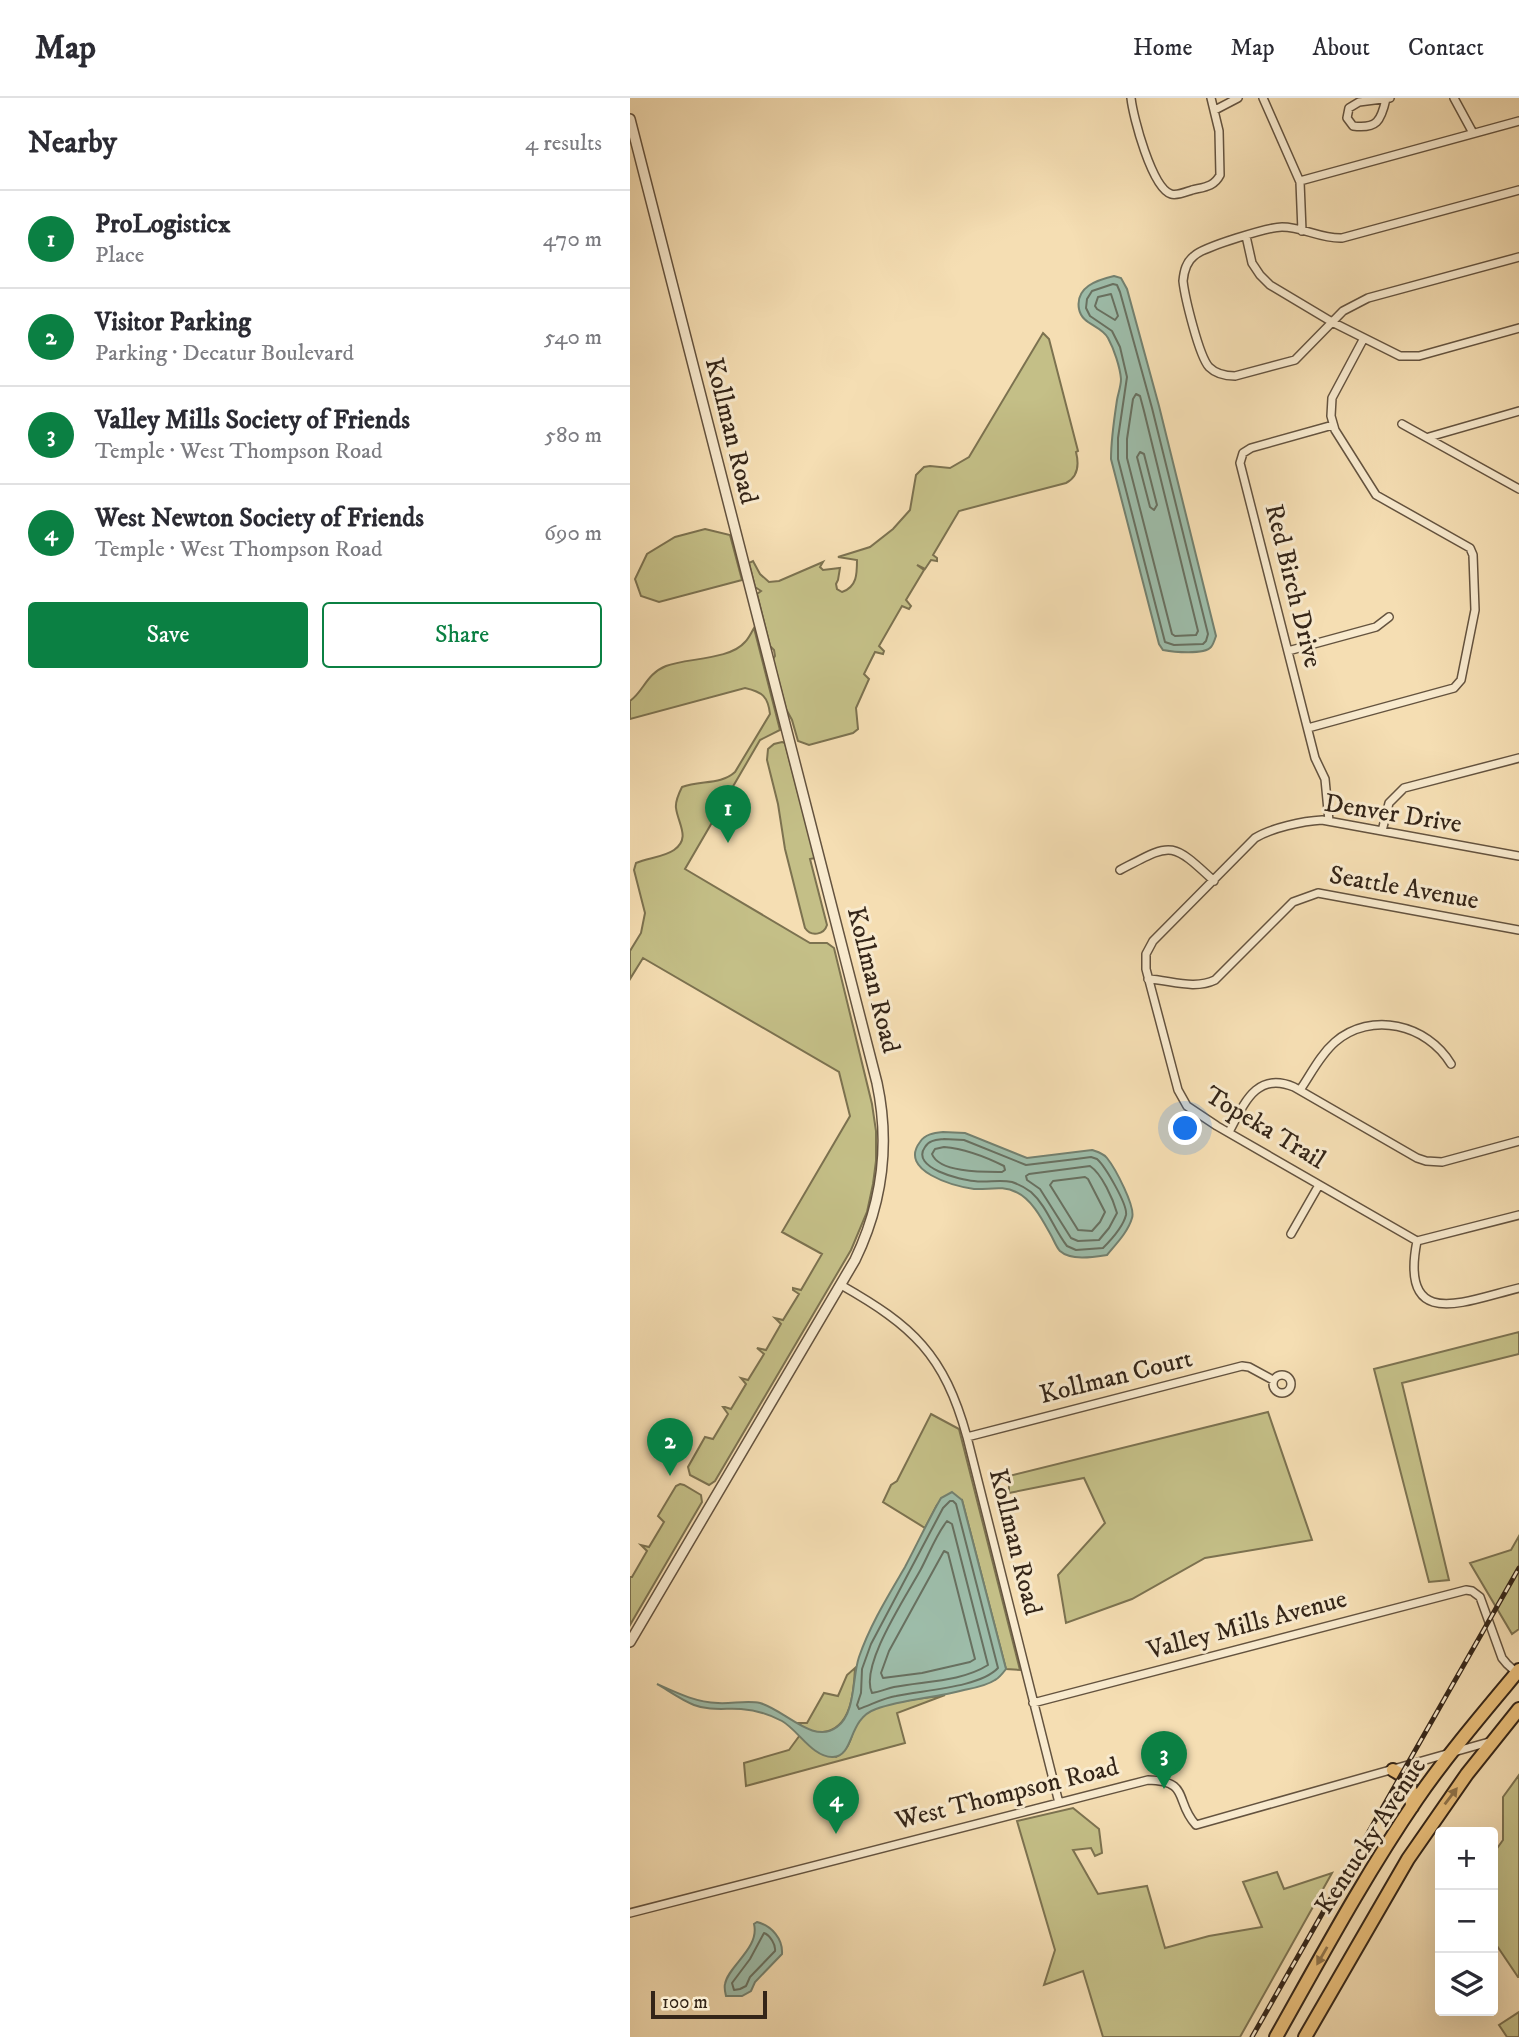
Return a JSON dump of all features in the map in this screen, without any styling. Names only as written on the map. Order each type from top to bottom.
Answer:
[{"type":"main road","name":"Kentucky Avenue","points":[[1276,2037],[1362,1887],[1412,1807],[1518,1672]]},
{"type":"main road","name":"Kentucky Avenue","points":[[1305,2037],[1408,1859],[1443,1807],[1519,1709]]},
{"type":"main road","points":[[1393,1770],[1405,1777],[1409,1783],[1412,1807]]},
{"type":"street","points":[[1131,98],[1141,143],[1154,172],[1168,193],[1175,194],[1209,186],[1217,181],[1221,172],[1220,145],[1211,98]]},
{"type":"street","points":[[1215,110],[1238,98]]},
{"type":"street","points":[[1263,98],[1300,181],[1302,231]]},
{"type":"street","points":[[1454,98],[1473,134]]},
{"type":"street","points":[[1388,99],[1378,121],[1372,125],[1353,126],[1347,118],[1349,108],[1359,102],[1388,99]]},
{"type":"street","name":"Kollman Road","points":[[630,119],[880,1095],[884,1143],[879,1193],[866,1235],[841,1285],[886,1312],[908,1330],[925,1348],[954,1394],[1059,1803]]},
{"type":"street","points":[[1300,181],[1519,121]]},
{"type":"street","points":[[1519,190],[1342,238],[1277,227],[1196,253],[1185,268],[1184,285],[1202,357],[1217,373],[1235,376],[1293,361],[1303,354],[1343,311],[1368,298],[1519,257]]},
{"type":"street","points":[[1246,236],[1252,263],[1265,281],[1332,321],[1400,356],[1413,357],[1519,328]]},
{"type":"street","points":[[1308,727],[1454,688],[1461,680],[1475,609],[1472,551],[1469,547],[1376,495],[1334,425],[1331,409],[1334,394],[1364,338]]},
{"type":"street","points":[[1428,437],[1519,411]]},
{"type":"street","points":[[1402,424],[1519,489]]},
{"type":"street","name":"Red Birch Drive","points":[[1329,821],[1325,779],[1316,760],[1240,460],[1243,453],[1251,448],[1334,425]]},
{"type":"street","points":[[1288,651],[1376,626],[1389,617]]},
{"type":"street","points":[[1382,831],[1389,803],[1404,788],[1519,758]]},
{"type":"street","name":"Denver Drive","points":[[1146,954],[1153,942],[1263,833],[1313,820],[1329,821],[1519,856]]},
{"type":"street","points":[[1120,870],[1154,853],[1172,849],[1186,855],[1214,881]]},
{"type":"street","name":"Seattle Avenue","points":[[1148,979],[1193,985],[1215,980],[1293,902],[1318,893],[1519,930]]},
{"type":"street","name":"Topeka Trail","points":[[1146,954],[1148,979],[1180,1097],[1191,1109],[1417,1241]]},
{"type":"street","points":[[1300,1090],[1331,1045],[1348,1033],[1368,1026],[1393,1025],[1417,1033],[1435,1044],[1451,1064]]},
{"type":"street","points":[[1229,1132],[1244,1103],[1258,1088],[1276,1082],[1300,1090],[1426,1161],[1442,1161],[1519,1140]]},
{"type":"street","points":[[1291,1234],[1319,1185]]},
{"type":"street","points":[[1519,1215],[1417,1241],[1413,1273],[1418,1289],[1424,1297],[1433,1303],[1447,1305],[1519,1288]]},
{"type":"street","points":[[630,1642],[841,1285]]},
{"type":"street","name":"Kollman Court","points":[[967,1437],[1242,1366],[1250,1367],[1273,1380]]},
{"type":"street","name":"Valley Mills Avenue","points":[[1033,1703],[1462,1590],[1472,1591],[1480,1597],[1502,1658],[1518,1672]]},
{"type":"street","name":"West Thompson Road","points":[[630,1913],[1148,1780],[1173,1784],[1196,1825],[1492,1741]]},
{"type":"shaded area","points":[[1043,333],[1049,339],[1078,451],[1075,474],[1066,483],[959,511],[933,555],[937,561],[931,560],[925,569],[917,565],[924,570],[906,600],[911,606],[909,609],[902,606],[879,646],[884,651],[883,654],[875,652],[864,674],[869,679],[856,708],[858,729],[853,733],[809,745],[798,741],[786,709],[773,659],[774,650],[770,646],[757,594],[761,591],[755,587],[749,563],[753,561],[760,574],[769,582],[779,581],[823,562],[820,567],[823,570],[840,568],[837,589],[842,592],[851,587],[856,575],[857,560],[838,557],[870,547],[893,529],[910,510],[916,475],[924,467],[950,468],[969,457]]},
{"type":"shaded area","points":[[705,529],[730,535],[742,580],[659,602],[641,596],[635,579],[647,554],[675,537]]},
{"type":"shaded area","points":[[754,628],[780,730],[760,740],[685,869],[810,943],[827,943],[834,948],[872,1104],[876,1131],[876,1161],[867,1212],[851,1250],[715,1481],[709,1485],[690,1475],[688,1467],[705,1437],[713,1439],[728,1414],[723,1407],[731,1409],[746,1384],[741,1378],[748,1380],[764,1354],[757,1348],[766,1350],[781,1324],[775,1318],[783,1320],[799,1294],[793,1288],[801,1290],[822,1254],[782,1232],[850,1116],[839,1072],[643,958],[630,979],[630,951],[641,933],[645,913],[634,870],[636,863],[666,854],[679,845],[683,836],[676,805],[682,787],[717,781],[735,772],[770,714],[764,696],[745,688],[630,719],[630,701],[659,669],[729,652],[745,642]]},
{"type":"shaded area","points":[[785,743],[815,858],[810,859],[827,925],[817,934],[805,928],[767,760],[768,749]]},
{"type":"shaded area","points":[[1519,1332],[1519,1354],[1402,1383],[1449,1580],[1429,1582],[1374,1369]]},
{"type":"shaded area","points":[[1268,1412],[1312,1540],[1205,1558],[1132,1599],[1066,1623],[1058,1575],[1105,1523],[1084,1478],[1009,1493],[1009,1476]]},
{"type":"shaded area","points":[[931,1414],[959,1429],[1020,1670],[1006,1669],[962,1500],[937,1505],[925,1528],[883,1502],[891,1485],[897,1481]]},
{"type":"shaded area","points":[[680,1484],[701,1495],[702,1502],[630,1625],[630,1577],[647,1551],[641,1545],[649,1547],[664,1522],[658,1516],[676,1486]]},
{"type":"shaded area","points":[[1519,1536],[1519,1629],[1512,1634],[1470,1563],[1511,1550]]},
{"type":"shaded area","points":[[855,1668],[850,1707],[840,1724],[833,1729],[819,1732],[804,1728],[798,1723],[807,1723],[824,1693],[838,1696],[847,1675]]},
{"type":"shaded area","points":[[945,1695],[897,1713],[905,1743],[746,1786],[744,1763],[789,1750],[800,1735],[811,1746],[836,1757],[850,1742],[857,1722],[869,1712],[878,1707]]},
{"type":"shaded area","points":[[1519,1775],[1519,1977],[1498,1947],[1498,1847],[1503,1840],[1503,1797]]},
{"type":"shaded area","points":[[1073,1808],[1099,1829],[1102,1853],[1095,1856],[1091,1848],[1073,1850],[1098,1894],[1147,1886],[1165,1948],[1209,1936],[1262,1927],[1243,1882],[1277,1872],[1284,1889],[1332,1873],[1240,2037],[1103,2037],[1083,1971],[1044,1985],[1055,1950],[1017,1821]]},
{"type":"shaded area","points":[[1519,2012],[1519,2037],[1507,2037],[1499,2025]]},
{"type":"water","points":[[1114,276],[1121,278],[1127,289],[1159,406],[1216,636],[1207,650],[1168,651],[1163,650],[1159,644],[1111,459],[1121,382],[1119,369],[1108,338],[1084,318],[1079,309],[1079,301],[1080,295],[1089,286]]},
{"type":"water","points":[[933,1133],[965,1133],[1027,1158],[1092,1150],[1102,1154],[1115,1170],[1131,1205],[1132,1218],[1128,1228],[1107,1255],[1083,1258],[1065,1254],[1060,1251],[1028,1200],[1016,1192],[995,1188],[974,1189],[942,1180],[922,1169],[916,1161],[915,1152],[920,1142]]},
{"type":"water","points":[[952,1492],[962,1500],[1006,1669],[996,1679],[976,1688],[876,1709],[860,1721],[845,1750],[833,1757],[819,1753],[788,1725],[772,1716],[757,1711],[700,1707],[684,1701],[657,1684],[702,1701],[760,1703],[818,1732],[837,1727],[847,1713],[859,1657],[874,1622],[941,1498]]},
{"type":"water","points":[[757,1922],[776,1934],[781,1943],[782,1954],[755,1982],[751,1991],[742,1996],[726,1996],[727,1977],[748,1949],[755,1933],[754,1924]]},
{"type":"railway","points":[[1252,2037],[1519,1568]]},
{"type":"place","name":"ProLogisticx","points":[[728,843]]},
{"type":"place","name":"Visitor Parking","points":[[670,1476]]},
{"type":"place","name":"Valley Mills Society of Friends","points":[[1164,1789]]},
{"type":"place","name":"West Newton Society of Friends","points":[[836,1834]]}]
